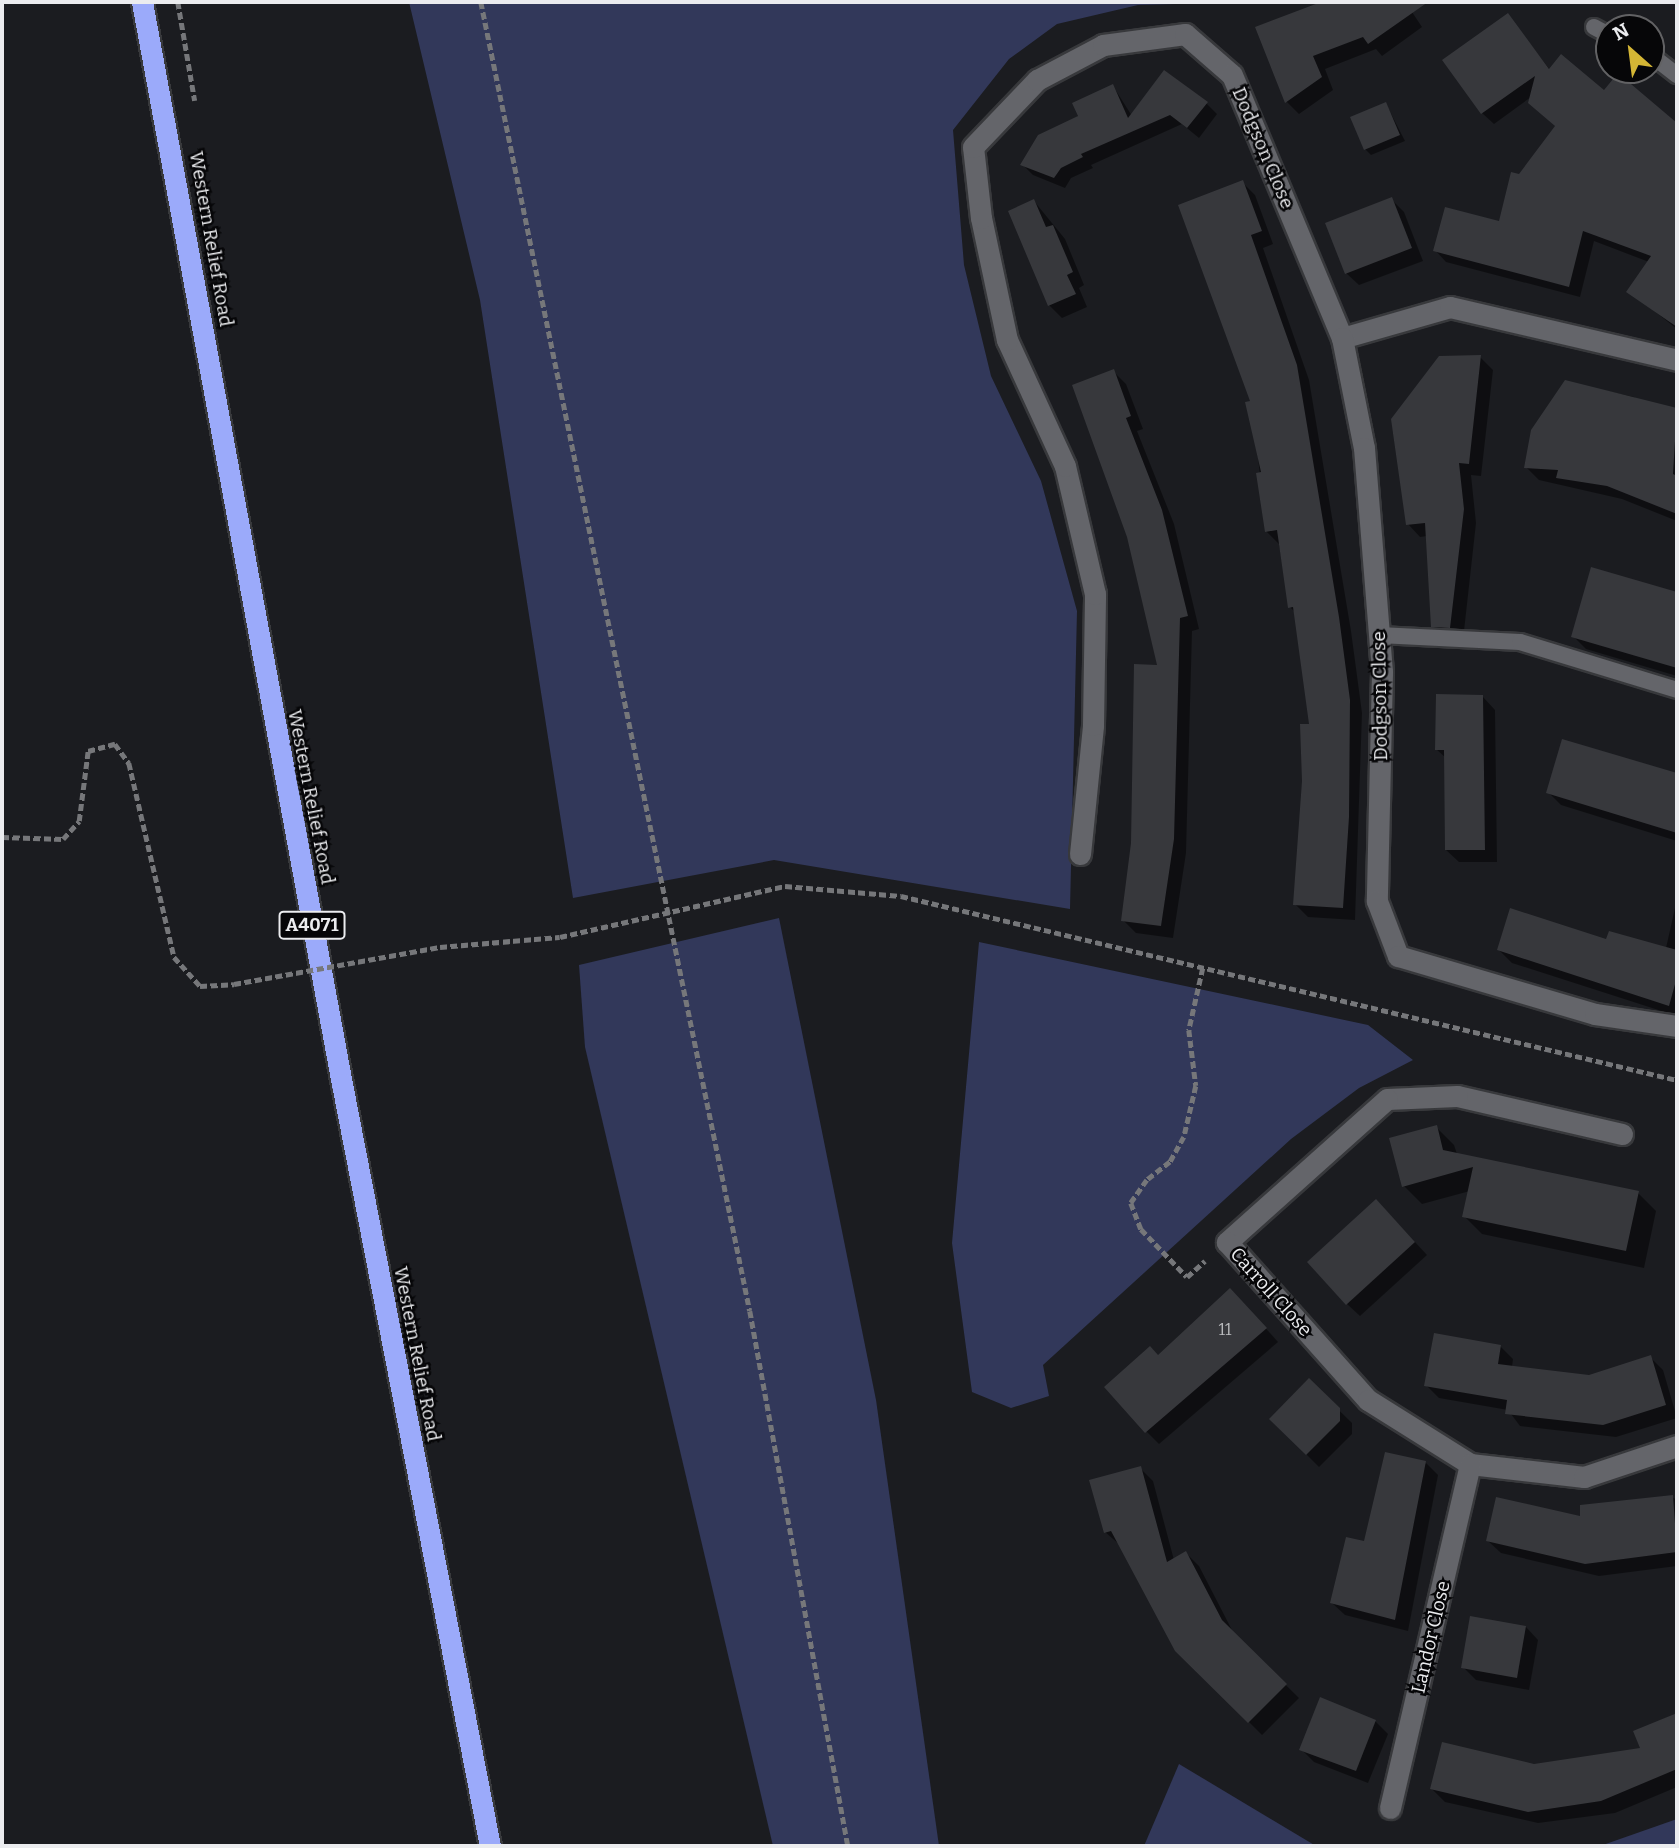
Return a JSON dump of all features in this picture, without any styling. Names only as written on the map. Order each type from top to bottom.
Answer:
[{"type":"highway","name":"Western Relief Road","points":[[142,2],[337,1057],[490,1846]]},
{"type":"street","name":"Dodgson Close","points":[[1080,854],[1093,725],[1095,594],[1065,466],[1007,340],[981,218],[973,147],[1037,80],[1103,45],[1185,34],[1232,75],[1342,338],[1364,448],[1380,635],[1377,901],[1398,956],[1595,1014],[1676,1026]]},
{"type":"street","points":[[1342,338],[1450,307],[1677,360]]},
{"type":"street","name":"Carroll Close","points":[[1622,1135],[1457,1096],[1387,1099],[1227,1242],[1368,1400],[1470,1464],[1584,1477],[1677,1446]]},
{"type":"street","name":"Landor Close","points":[[1390,1808],[1470,1464]]},
{"type":"lane","points":[[1380,635],[1520,642],[1677,690]]},
{"type":"path","points":[[481,2],[750,1311],[848,1846]]},
{"type":"path","points":[[2,837],[63,839],[79,821],[88,751],[115,744],[129,762],[174,957],[200,986],[234,984],[440,947],[560,937],[785,886],[901,896],[1677,1080]]},
{"type":"path","points":[[1203,968],[1189,1030],[1196,1086],[1184,1137],[1170,1162],[1147,1180],[1131,1203],[1142,1229],[1187,1277],[1227,1242]]},
{"type":"shaded area","points":[[409,2],[1251,2],[1138,5],[1057,24],[1009,59],[953,130],[964,265],[991,376],[1041,481],[1077,611],[1070,909],[774,860],[573,898],[480,300]]},
{"type":"shaded area","points":[[779,918],[876,1400],[939,1846],[773,1846],[585,1047],[579,965]]},
{"type":"shaded area","points":[[979,942],[1368,1025],[1413,1060],[1359,1088],[1291,1139],[1043,1365],[1049,1396],[1011,1408],[972,1392],[952,1243]]},
{"type":"shaded area","points":[[1179,1764],[1316,1846],[1144,1846]]},
{"type":"shaded area","points":[[1677,1819],[1677,1846],[1600,1846]]},
{"type":"building","points":[[1321,2],[1428,2],[1368,44],[1363,37],[1313,56],[1322,77],[1285,103],[1255,27]]},
{"type":"building","points":[[1508,13],[1549,69],[1561,54],[1604,90],[1609,84],[1631,84],[1677,123],[1677,327],[1626,292],[1651,256],[1583,231],[1569,287],[1433,251],[1445,207],[1499,221],[1511,172],[1519,174],[1555,126],[1528,103],[1535,76],[1481,114],[1442,60]]},
{"type":"building","points":[[1164,70],[1208,102],[1187,128],[1170,115],[1081,154],[1083,157],[1061,168],[1054,178],[1020,165],[1038,135],[1078,116],[1072,103],[1113,84],[1128,118]]},
{"type":"building","points":[[1386,102],[1400,135],[1364,150],[1350,117]]},
{"type":"building","points":[[1243,180],[1262,231],[1251,235],[1297,365],[1339,617],[1350,700],[1349,817],[1343,908],[1293,905],[1302,781],[1300,724],[1309,724],[1293,607],[1288,608],[1277,530],[1265,532],[1256,473],[1261,472],[1245,402],[1250,401],[1178,205]]},
{"type":"building","points":[[1392,197],[1412,248],[1345,274],[1325,223]]},
{"type":"building","points":[[1034,199],[1046,227],[1053,225],[1073,272],[1067,275],[1076,294],[1048,306],[1008,211]]},
{"type":"building","points":[[1481,355],[1469,464],[1459,463],[1464,509],[1450,628],[1431,627],[1425,523],[1406,525],[1391,419],[1439,356]]},
{"type":"building","points":[[1114,369],[1131,416],[1126,418],[1162,510],[1188,616],[1180,618],[1174,839],[1161,926],[1121,921],[1131,843],[1134,664],[1157,665],[1127,537],[1072,385]]},
{"type":"building","points":[[1565,380],[1677,408],[1673,474],[1677,476],[1677,514],[1607,486],[1556,478],[1558,470],[1524,468],[1531,430]]},
{"type":"building","points":[[1591,567],[1677,592],[1677,668],[1571,637]]},
{"type":"building","points":[[1436,694],[1483,695],[1485,850],[1445,850],[1444,750],[1435,750]]},
{"type":"building","points":[[1562,739],[1677,773],[1677,833],[1546,793]]},
{"type":"building","points":[[1510,908],[1606,939],[1609,931],[1677,950],[1677,977],[1669,1006],[1497,950]]},
{"type":"building","points":[[1437,1125],[1443,1150],[1639,1191],[1626,1251],[1462,1217],[1473,1167],[1402,1187],[1389,1138]]},
{"type":"building","points":[[1376,1199],[1415,1242],[1346,1305],[1307,1262]]},
{"type":"building","points":[[1230,1288],[1267,1328],[1145,1433],[1104,1387],[1150,1346],[1158,1355]]},
{"type":"building","points":[[1434,1333],[1501,1345],[1498,1364],[1589,1375],[1651,1355],[1666,1405],[1603,1425],[1505,1414],[1507,1400],[1424,1386]]},
{"type":"building","points":[[1309,1378],[1340,1408],[1340,1421],[1306,1455],[1269,1419]]},
{"type":"building","points":[[1385,1452],[1426,1461],[1395,1620],[1330,1603],[1346,1537],[1364,1541]]},
{"type":"building","points":[[1141,1466],[1167,1562],[1186,1551],[1222,1620],[1287,1684],[1248,1723],[1175,1651],[1111,1531],[1104,1533],[1089,1480]]},
{"type":"building","points":[[1673,1495],[1677,1552],[1585,1564],[1486,1541],[1496,1497],[1580,1516],[1580,1505]]},
{"type":"building","points":[[1470,1616],[1526,1626],[1517,1678],[1461,1668]]},
{"type":"building","points":[[1320,1697],[1376,1720],[1356,1771],[1299,1750]]},
{"type":"building","points":[[1677,1713],[1677,1769],[1601,1801],[1528,1812],[1430,1789],[1442,1742],[1534,1764],[1640,1748],[1633,1731]]}]
